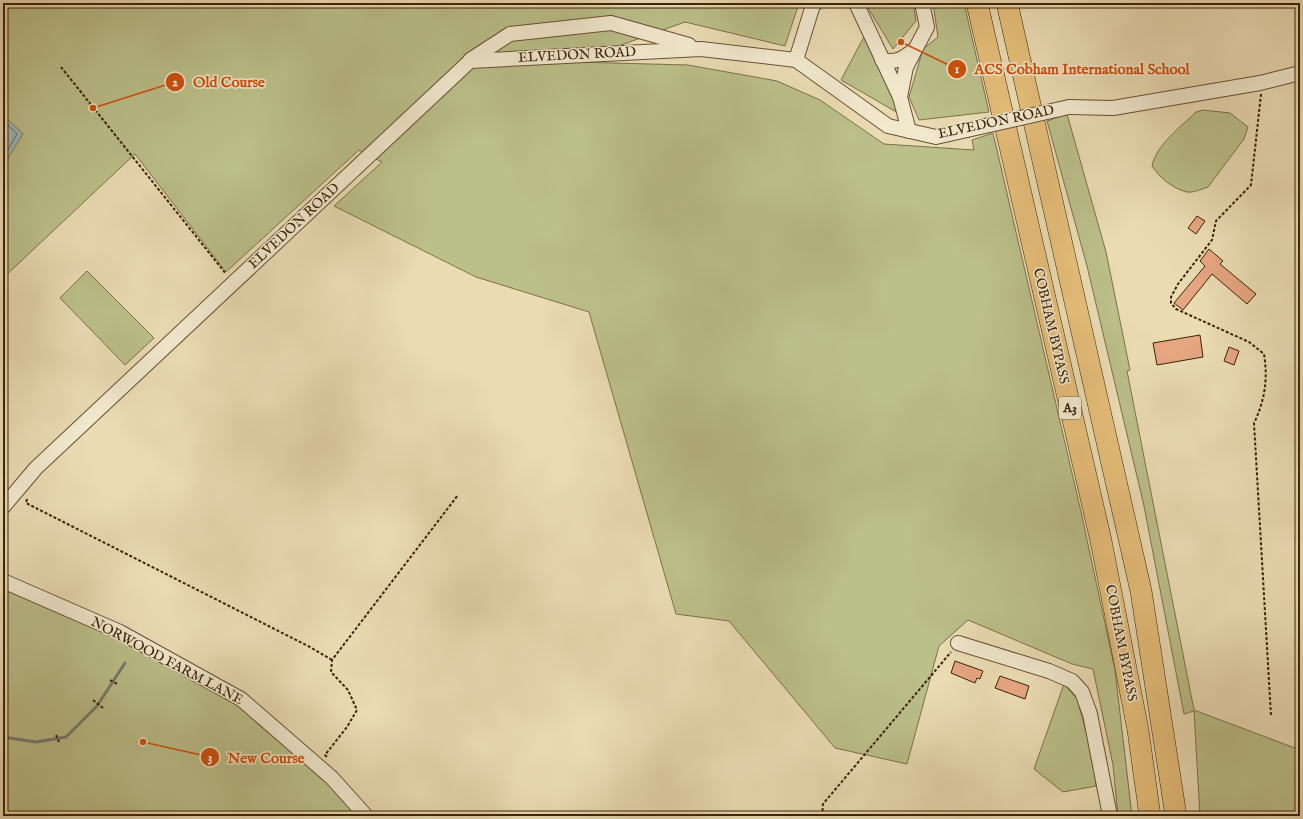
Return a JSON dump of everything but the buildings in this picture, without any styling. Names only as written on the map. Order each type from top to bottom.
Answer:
[{"type":"highway","name":"COBHAM BYPASS","points":[[977,3],[1101,541],[1138,730],[1150,816]]},
{"type":"highway","name":"COBHAM BYPASS","points":[[1007,3],[1141,591],[1176,816]]},
{"type":"street","points":[[796,60],[813,5],[816,3]]},
{"type":"street","points":[[856,3],[900,97],[909,130]]},
{"type":"street","points":[[900,97],[906,67],[928,27],[922,3]]},
{"type":"street","points":[[470,61],[510,34],[611,23],[701,49]]},
{"type":"street","points":[[882,60],[891,62],[903,59],[916,48]]},
{"type":"street","name":"ELVEDON ROAD","points":[[3,507],[36,468],[470,61],[701,49],[796,60],[888,126],[936,137],[1069,107],[1112,108],[1260,83],[1300,73]]},
{"type":"street","name":"NORWOOD FARM LANE","points":[[3,581],[120,632],[241,698],[332,778],[366,816]]},
{"type":"street","points":[[958,643],[1049,671],[1072,681],[1082,692],[1090,714],[1110,816]]},
{"type":"path","points":[[61,67],[233,283]]},
{"type":"path","points":[[1260,83],[1262,99],[1251,185],[1216,221],[1212,240],[1178,284],[1171,297],[1171,303],[1176,309],[1250,342],[1264,354],[1266,367],[1266,389],[1261,409],[1254,422],[1271,716]]},
{"type":"path","points":[[27,495],[26,503],[310,647],[332,660]]},
{"type":"path","points":[[330,760],[325,755],[358,710],[348,690],[331,672],[332,660],[458,495]]},
{"type":"path","points":[[822,816],[823,804],[958,643]]},
{"type":"path","points":[[110,680],[117,684]]},
{"type":"path","points":[[93,700],[103,708]]},
{"type":"path","points":[[56,735],[59,742]]},
{"type":"green space","points":[[3,3],[807,3],[798,6],[785,46],[685,22],[574,62],[688,65],[777,81],[820,100],[884,144],[974,150],[972,140],[993,133],[1081,512],[1115,670],[1132,816],[1118,816],[1113,765],[1093,669],[1072,664],[968,620],[939,646],[907,764],[835,748],[729,621],[676,614],[589,312],[476,277],[334,206],[382,162],[359,150],[226,272],[135,154],[3,278]]},
{"type":"green space","points":[[865,3],[913,3],[916,21],[893,49]]},
{"type":"green space","points":[[933,3],[964,3],[989,112],[919,120],[909,97],[923,49],[938,37]]},
{"type":"green space","points":[[866,33],[884,71],[898,113],[841,80]]},
{"type":"green space","points":[[1203,110],[1230,113],[1248,127],[1244,139],[1208,187],[1187,192],[1167,182],[1152,166],[1158,151],[1170,137],[1196,112]]},
{"type":"green space","points":[[1067,114],[1106,252],[1130,370],[1127,371],[1194,710],[1300,750],[1300,816],[1200,816],[1194,711],[1184,714],[1144,506],[1087,266],[1047,121]]},
{"type":"green space","points":[[87,271],[154,338],[125,365],[60,298]]},
{"type":"green space","points":[[3,588],[122,639],[237,704],[328,779],[357,816],[3,816]]},
{"type":"green space","points":[[1064,684],[1077,699],[1094,760],[1096,786],[1063,792],[1034,769]]},
{"type":"water","points":[[3,115],[23,134],[3,166]]},
{"type":"waterway","points":[[3,737],[36,742],[66,737],[97,706],[125,663]]},
{"type":"place","name":"ACS Cobham International School","points":[[901,42]]},
{"type":"place","name":"Old Course","points":[[93,108]]},
{"type":"place","name":"New Course","points":[[143,742]]}]
